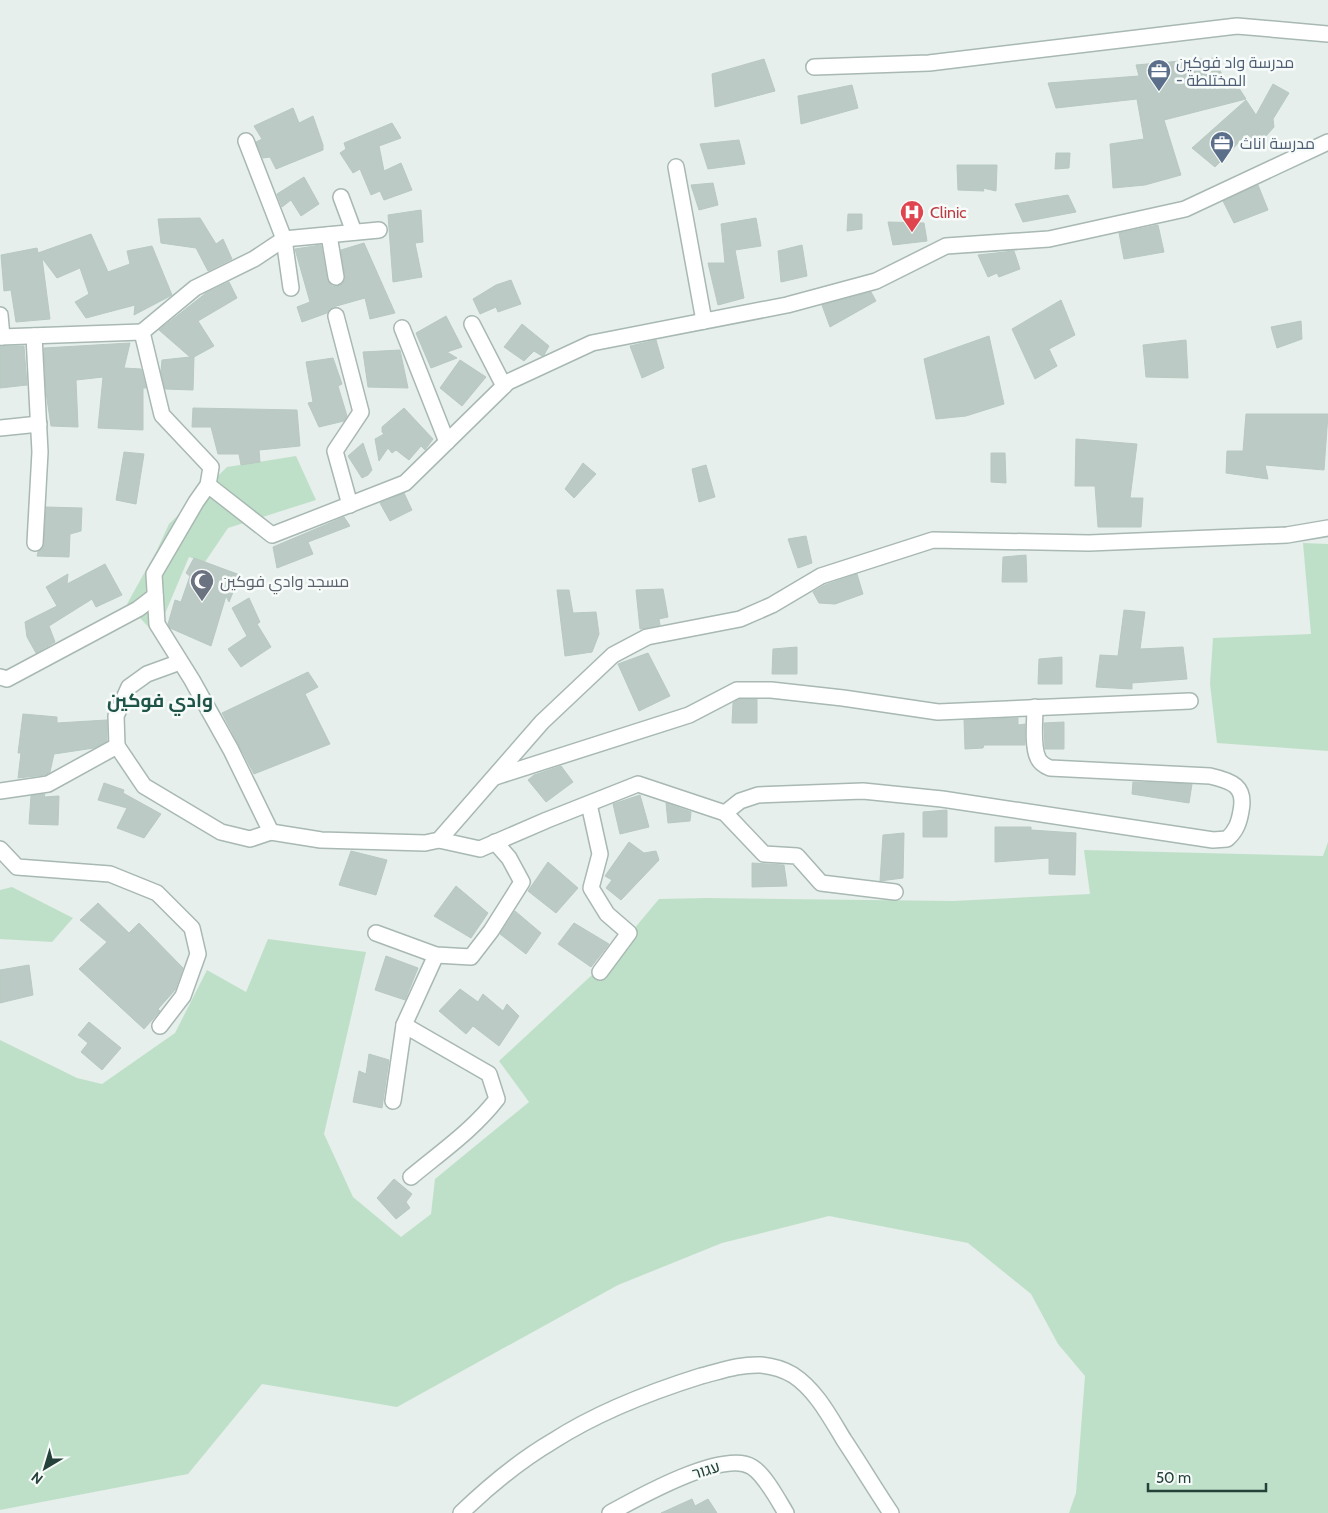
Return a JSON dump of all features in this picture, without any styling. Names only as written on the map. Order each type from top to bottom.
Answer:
[{"type":"street","points":[[814,67],[930,63],[1236,26],[1328,34]]},
{"type":"street","points":[[246,141],[284,239],[291,288]]},
{"type":"street","points":[[208,485],[272,535],[405,483],[508,382],[592,342],[787,304],[876,281],[946,246],[1049,239],[1185,209],[1328,142]]},
{"type":"street","points":[[676,167],[704,321]]},
{"type":"street","points":[[341,197],[354,232]]},
{"type":"street","points":[[0,315],[1,337],[142,332],[195,288],[254,260],[284,239],[379,230]]},
{"type":"street","points":[[329,235],[336,277]]},
{"type":"street","points":[[336,316],[361,412],[335,451],[350,505]]},
{"type":"street","points":[[472,324],[504,386]]},
{"type":"street","points":[[402,328],[447,442]]},
{"type":"street","points":[[142,332],[162,415],[211,467],[208,485],[154,574],[157,624],[231,750],[271,832]]},
{"type":"street","points":[[34,336],[40,452],[35,543]]},
{"type":"street","points":[[0,428],[39,424]]},
{"type":"street","points":[[439,840],[542,722],[613,655],[647,637],[740,619],[772,604],[821,576],[933,540],[1089,543],[1287,534],[1328,528]]},
{"type":"street","points":[[0,677],[7,679],[138,609],[155,596]]},
{"type":"street","points":[[180,662],[148,674],[129,687],[116,716],[117,746],[144,786],[220,832],[250,839],[271,832],[321,840],[425,843],[439,840],[480,849],[638,784],[725,813],[764,854],[797,856],[821,883],[895,892]]},
{"type":"street","points":[[495,778],[689,715],[737,690],[771,690],[938,712],[1190,701]]},
{"type":"street","points":[[725,813],[740,801],[758,795],[863,791],[942,799],[1213,840],[1227,839],[1233,834],[1238,823],[1243,800],[1236,786],[1226,780],[1210,776],[1050,768],[1042,764],[1036,749],[1035,707]]},
{"type":"street","points":[[0,791],[48,784],[117,746]]},
{"type":"street","points":[[589,804],[600,854],[591,888],[607,914],[629,933],[600,972]]},
{"type":"street","points":[[376,933],[436,955],[471,957],[491,931],[522,882],[509,858],[495,842]]},
{"type":"street","points":[[0,849],[17,867],[110,874],[157,893],[192,928],[198,954],[183,996],[160,1026]]},
{"type":"street","points":[[393,1101],[404,1025],[436,955]]},
{"type":"street","points":[[404,1025],[490,1074],[497,1099],[485,1115],[411,1176]]},
{"type":"street","points":[[461,1513],[515,1466],[581,1424],[620,1406],[685,1382],[729,1368],[760,1365],[783,1370],[807,1388],[826,1411],[891,1513]]},
{"type":"street","name":"עגור","points":[[610,1513],[669,1482],[700,1471],[737,1462],[746,1463],[755,1469],[786,1513]]},
{"type":"green space","points":[[296,456],[316,500],[228,528],[205,562],[189,557],[156,635],[127,604],[169,524],[227,467]]},
{"type":"green space","points":[[1303,543],[1328,544],[1328,751],[1217,743],[1210,684],[1213,638],[1311,634]]},
{"type":"green space","points":[[1328,842],[1328,1513],[1069,1513],[1076,1493],[1085,1376],[1058,1344],[1031,1294],[968,1243],[829,1216],[722,1243],[618,1285],[397,1407],[262,1384],[188,1474],[0,1510],[0,1040],[77,1078],[102,1084],[175,1033],[207,970],[246,992],[268,939],[366,952],[324,1134],[353,1197],[401,1237],[431,1214],[435,1179],[529,1102],[499,1061],[607,961],[659,899],[953,901],[1090,894],[1084,850],[1323,856]]},
{"type":"green space","points":[[12,887],[73,918],[52,942],[0,939],[0,890]]},
{"type":"building","points":[[1214,58],[1229,89],[1237,85],[1246,99],[1164,120],[1181,175],[1145,185],[1113,188],[1110,144],[1144,139],[1137,99],[1056,108],[1048,83],[1139,76],[1136,65]]},
{"type":"building","points":[[764,59],[775,91],[715,107],[712,74]]},
{"type":"building","points":[[1273,84],[1289,93],[1273,119],[1274,127],[1259,144],[1247,134],[1215,167],[1192,148],[1246,100],[1256,115]]},
{"type":"building","points":[[852,85],[858,108],[801,124],[798,96]]},
{"type":"building","points":[[293,108],[299,123],[313,116],[323,150],[276,169],[270,157],[263,158],[256,142],[262,139],[254,126]]},
{"type":"building","points":[[392,123],[401,138],[379,146],[384,171],[401,163],[412,190],[384,200],[380,191],[371,195],[360,169],[353,173],[340,153],[346,149],[344,143]]},
{"type":"building","points":[[739,140],[745,164],[708,169],[700,144]]},
{"type":"building","points":[[1056,153],[1070,153],[1069,168],[1055,169]]},
{"type":"building","points":[[957,165],[997,165],[996,191],[983,188],[984,191],[958,190]]},
{"type":"building","points":[[304,177],[319,204],[301,216],[291,200],[282,207],[277,194]]},
{"type":"building","points":[[713,183],[718,205],[699,210],[691,185]]},
{"type":"building","points":[[1258,185],[1268,210],[1234,223],[1223,201]]},
{"type":"building","points":[[1068,195],[1076,212],[1023,222],[1015,204]]},
{"type":"building","points":[[421,210],[423,242],[415,243],[422,277],[393,282],[388,215]]},
{"type":"building","points":[[848,214],[862,214],[862,229],[847,231]]},
{"type":"building","points":[[200,218],[216,244],[223,239],[232,259],[208,271],[196,248],[161,243],[158,219]]},
{"type":"building","points":[[756,218],[761,246],[735,250],[744,298],[718,305],[708,263],[725,263],[721,224]]},
{"type":"building","points":[[888,222],[924,223],[927,241],[893,245]]},
{"type":"building","points":[[1158,225],[1164,252],[1124,259],[1119,233]]},
{"type":"building","points":[[91,234],[108,272],[130,264],[127,251],[152,246],[172,295],[134,315],[135,305],[86,318],[75,302],[89,294],[80,268],[57,278],[42,258],[50,319],[16,322],[11,290],[4,291],[1,255],[37,248],[38,253]]},
{"type":"building","points":[[364,243],[395,313],[370,319],[365,298],[333,307],[327,313],[302,322],[297,307],[310,302],[295,249],[321,245],[327,279],[332,286],[337,286],[345,280],[341,250]]},
{"type":"building","points":[[802,245],[807,276],[781,282],[778,251]]},
{"type":"building","points":[[1014,251],[1020,269],[999,277],[997,273],[988,277],[978,255]]},
{"type":"building","points":[[511,280],[521,304],[498,312],[496,307],[480,314],[473,299],[496,285]]},
{"type":"building","points":[[229,282],[237,298],[198,321],[214,346],[194,357],[193,390],[165,389],[161,371],[162,360],[190,357],[159,330],[206,293]]},
{"type":"building","points":[[871,292],[876,301],[830,327],[822,305]]},
{"type":"building","points":[[1061,300],[1075,335],[1049,349],[1057,366],[1035,379],[1012,329]]},
{"type":"building","points":[[446,316],[462,347],[447,352],[457,358],[431,368],[416,333]]},
{"type":"building","points":[[1301,321],[1302,339],[1277,348],[1271,327]]},
{"type":"building","points":[[522,324],[549,346],[544,355],[542,356],[534,351],[524,361],[504,347]]},
{"type":"building","points":[[989,336],[1004,404],[966,416],[936,419],[924,359]]},
{"type":"building","points":[[656,340],[664,368],[642,378],[630,346]]},
{"type":"building","points":[[1186,340],[1188,378],[1146,377],[1143,345]]},
{"type":"building","points":[[130,343],[124,368],[141,369],[146,388],[143,388],[143,430],[98,428],[103,377],[76,380],[78,427],[51,426],[46,392],[44,348]]},
{"type":"building","points":[[0,346],[24,346],[27,385],[0,388]]},
{"type":"building","points":[[400,350],[408,388],[368,387],[363,352]]},
{"type":"building","points":[[333,358],[342,384],[338,386],[347,416],[344,421],[319,427],[308,403],[313,402],[306,362]]},
{"type":"building","points":[[460,360],[486,377],[462,406],[440,388]]},
{"type":"building","points":[[193,408],[297,410],[300,446],[259,450],[260,462],[241,465],[239,454],[218,454],[211,427],[192,427]]},
{"type":"building","points":[[404,408],[433,439],[425,450],[421,446],[409,460],[396,450],[392,453],[388,448],[379,461],[375,439],[384,434],[382,427]]},
{"type":"building","points":[[1246,414],[1328,414],[1324,470],[1265,465],[1268,479],[1226,473],[1227,451],[1243,451]]},
{"type":"building","points":[[1076,439],[1137,444],[1130,498],[1143,498],[1141,527],[1098,527],[1095,486],[1075,486]]},
{"type":"building","points":[[363,443],[372,470],[362,478],[348,456]]},
{"type":"building","points":[[124,452],[144,454],[136,504],[116,500]]},
{"type":"building","points":[[991,453],[1005,453],[1006,483],[991,482]]},
{"type":"building","points":[[583,463],[596,474],[574,498],[565,489]]},
{"type":"building","points":[[706,465],[715,497],[699,502],[692,469]]},
{"type":"building","points":[[404,493],[412,510],[390,521],[380,503]]},
{"type":"building","points":[[46,507],[82,508],[81,531],[70,534],[69,557],[37,556],[44,544]]},
{"type":"building","points":[[344,517],[350,526],[308,542],[313,554],[277,568],[273,547]]},
{"type":"building","points":[[806,536],[812,563],[798,568],[788,539]]},
{"type":"building","points":[[1026,555],[1027,582],[1002,582],[1003,557]]},
{"type":"building","name":"مسجد وادي فوكين","points":[[194,558],[240,575],[229,602],[226,596],[211,646],[170,628],[168,624],[175,600],[181,602],[190,576],[186,573]]},
{"type":"building","points":[[105,564],[122,595],[96,607],[92,599],[49,626],[55,642],[36,653],[27,637],[25,622],[57,606],[46,587],[68,574],[67,584]]},
{"type":"building","points":[[857,574],[863,594],[835,604],[819,603],[813,592],[825,585]]},
{"type":"building","points":[[663,589],[668,617],[659,619],[660,625],[640,629],[636,590]]},
{"type":"building","points":[[557,590],[569,590],[573,613],[596,612],[599,634],[592,652],[565,656]]},
{"type":"building","points":[[249,598],[260,622],[257,624],[271,647],[241,667],[228,649],[247,636],[232,608]]},
{"type":"building","points":[[1124,610],[1145,612],[1140,649],[1183,647],[1187,679],[1132,683],[1132,689],[1096,687],[1100,655],[1118,656]]},
{"type":"building","points":[[797,647],[797,674],[772,674],[773,649]]},
{"type":"building","points":[[648,653],[670,696],[639,711],[618,664]]},
{"type":"building","points":[[1062,657],[1062,684],[1038,684],[1039,659]]},
{"type":"building","points":[[308,672],[318,687],[305,694],[330,744],[254,774],[222,713]]},
{"type":"building","points":[[739,699],[757,699],[757,723],[732,723],[733,703]]},
{"type":"building","points":[[23,714],[57,717],[57,723],[107,720],[107,741],[94,748],[54,754],[50,772],[45,775],[18,778],[21,753],[18,753]]},
{"type":"building","points":[[1018,718],[1018,725],[1025,724],[1025,745],[984,745],[983,748],[965,749],[964,720]]},
{"type":"building","points":[[1064,722],[1064,749],[1045,749],[1044,723]]},
{"type":"building","points":[[561,766],[573,782],[546,802],[528,780],[534,775]]},
{"type":"building","points":[[1133,782],[1192,784],[1189,803],[1132,794]]},
{"type":"building","points":[[104,783],[124,790],[123,793],[161,814],[144,838],[117,828],[127,808],[98,800]]},
{"type":"building","points":[[45,794],[44,797],[59,796],[58,825],[29,824],[31,796]]},
{"type":"building","points":[[640,795],[649,827],[620,834],[613,804]]},
{"type":"building","points":[[666,803],[691,812],[690,821],[668,823]]},
{"type":"building","points":[[947,810],[947,837],[923,837],[923,812]]},
{"type":"building","points":[[995,827],[1031,827],[1031,830],[1076,833],[1075,875],[1049,874],[1049,858],[995,862]]},
{"type":"building","points":[[904,833],[903,878],[880,881],[883,835]]},
{"type":"building","points":[[629,842],[644,853],[656,851],[659,860],[621,900],[606,888],[612,880],[605,876]]},
{"type":"building","points":[[351,851],[387,860],[376,895],[339,885]]},
{"type":"building","points":[[548,862],[578,888],[556,913],[528,891]]},
{"type":"building","points":[[752,863],[784,865],[787,886],[752,887]]},
{"type":"building","points":[[456,886],[488,913],[471,938],[434,916]]},
{"type":"building","points":[[98,903],[129,933],[139,923],[183,968],[175,990],[144,1029],[79,969],[107,942],[80,920]]},
{"type":"building","points":[[515,911],[541,933],[526,954],[500,934]]},
{"type":"building","points":[[574,923],[609,944],[591,967],[558,944]]},
{"type":"building","points":[[386,956],[418,968],[405,1000],[375,990]]},
{"type":"building","points":[[29,965],[33,995],[0,1003],[0,970]]},
{"type":"building","points":[[460,989],[478,1002],[483,994],[503,1011],[507,1004],[519,1016],[499,1046],[473,1026],[466,1034],[439,1011]]},
{"type":"building","points":[[89,1022],[121,1048],[102,1070],[81,1052],[88,1043],[78,1035]]},
{"type":"building","points":[[369,1054],[389,1060],[382,1108],[353,1102],[359,1071],[366,1074]]},
{"type":"building","points":[[394,1179],[412,1194],[406,1202],[410,1208],[396,1219],[377,1198]]},
{"type":"building","points":[[692,1499],[695,1506],[708,1499],[717,1513],[661,1513]]},
{"type":"place","name":"مدرسة واد فوكين - المختلطة","points":[[1159,92]]},
{"type":"place","name":"مدرسة اناث","points":[[1222,164]]},
{"type":"place","name":"Clinic","points":[[912,233]]},
{"type":"place","name":"مسجد وادي فوكين","points":[[202,602]]},
{"type":"district","name":"وادي فوكين","points":[[160,700]]}]
